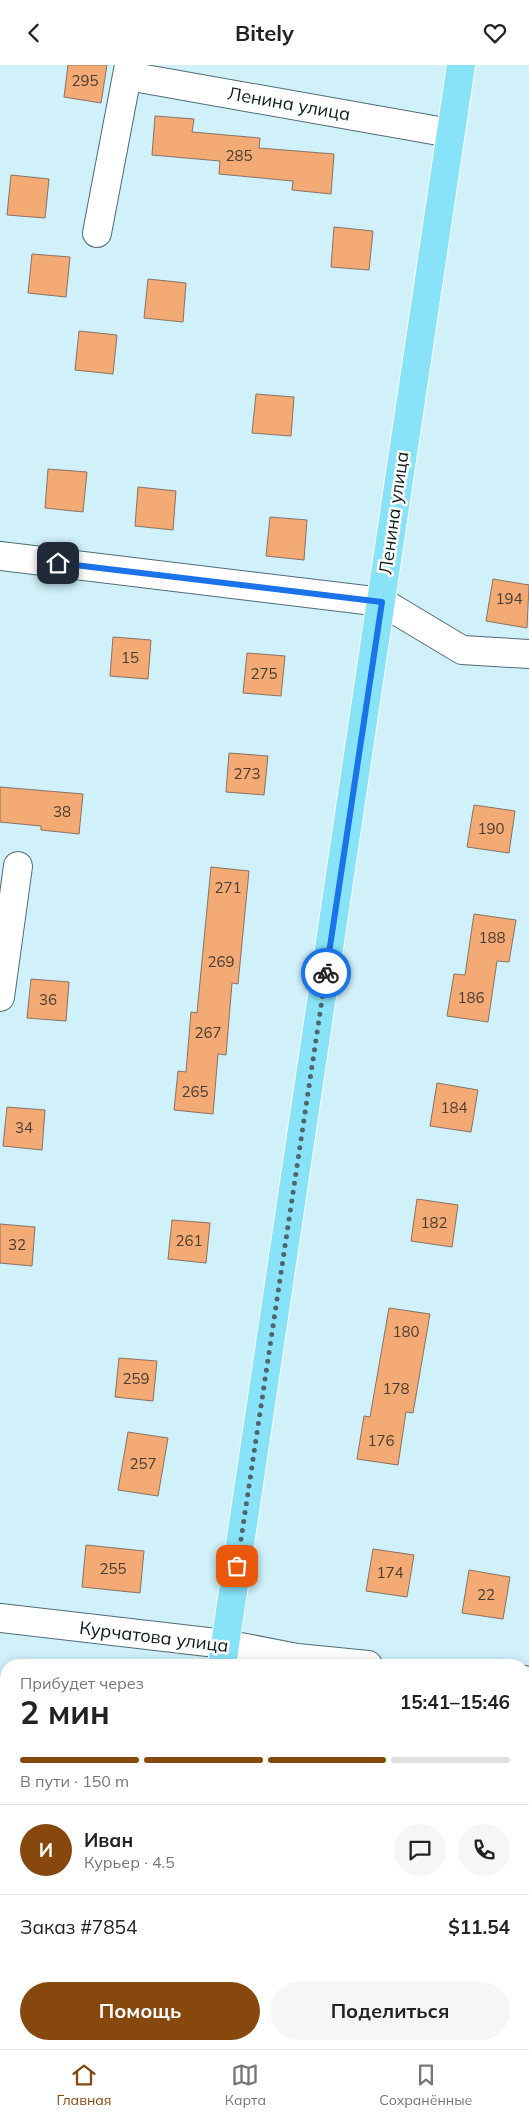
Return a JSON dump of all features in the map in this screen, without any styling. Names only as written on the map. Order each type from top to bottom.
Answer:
[{"type":"main road","name":"Ленина улица","points":[[223,1655],[461,65]]},
{"type":"street","name":"Ленина улица","points":[[97,233],[129,70],[450,133]]},
{"type":"street","points":[[0,556],[382,602],[462,651],[529,654]]},
{"type":"street","points":[[0,997],[18,866]]},
{"type":"street","name":"Курчатова улица","points":[[0,1618],[223,1655],[307,1659]]},
{"type":"building","points":[[68,65],[107,65],[101,103],[64,97]]},
{"type":"building","points":[[155,116],[194,119],[192,132],[260,138],[259,148],[334,154],[331,194],[292,190],[293,181],[219,174],[220,161],[152,155]]},
{"type":"building","points":[[11,175],[49,179],[45,218],[7,215]]},
{"type":"building","points":[[334,227],[373,231],[369,270],[331,267]]},
{"type":"building","points":[[32,254],[70,257],[66,297],[28,293]]},
{"type":"building","points":[[148,279],[186,283],[183,322],[144,318]]},
{"type":"building","points":[[79,331],[117,335],[113,374],[75,370]]},
{"type":"building","points":[[256,394],[294,397],[291,436],[252,433]]},
{"type":"building","points":[[48,469],[87,472],[83,512],[45,508]]},
{"type":"building","points":[[138,487],[176,491],[173,530],[135,526]]},
{"type":"building","points":[[270,517],[307,520],[304,560],[266,556]]},
{"type":"building","points":[[493,579],[529,585],[527,628],[486,621]]},
{"type":"building","points":[[113,637],[151,640],[148,679],[110,676]]},
{"type":"building","points":[[247,653],[285,656],[281,696],[243,693]]},
{"type":"building","points":[[229,753],[268,756],[264,795],[226,792]]},
{"type":"building","points":[[0,787],[83,794],[79,834],[41,830],[41,826],[0,822]]},
{"type":"building","points":[[474,805],[515,811],[509,853],[467,847]]},
{"type":"building","points":[[211,867],[249,871],[238,984],[232,983],[226,1055],[218,1054],[213,1114],[174,1110],[178,1071],[186,1072],[191,1012],[197,1013]]},
{"type":"building","points":[[474,914],[516,920],[509,962],[497,961],[488,1022],[447,1016],[454,974],[465,975]]},
{"type":"building","points":[[31,979],[69,982],[66,1021],[27,1018]]},
{"type":"building","points":[[437,1083],[478,1090],[471,1132],[430,1126]]},
{"type":"building","points":[[7,1107],[45,1110],[42,1150],[3,1146]]},
{"type":"building","points":[[417,1199],[458,1205],[452,1247],[411,1241]]},
{"type":"building","points":[[172,1220],[210,1223],[206,1263],[168,1259]]},
{"type":"building","points":[[0,1224],[35,1227],[32,1266],[0,1263]]},
{"type":"building","points":[[389,1308],[430,1314],[413,1413],[406,1412],[398,1465],[357,1459],[364,1416],[370,1417]]},
{"type":"building","points":[[119,1358],[157,1361],[153,1401],[115,1397]]},
{"type":"building","points":[[128,1432],[168,1438],[158,1496],[118,1490]]},
{"type":"building","points":[[86,1545],[144,1551],[140,1593],[82,1587]]},
{"type":"building","points":[[373,1549],[414,1555],[407,1597],[366,1591]]},
{"type":"building","points":[[469,1570],[510,1577],[503,1619],[462,1613]]},
{"type":"way so far","points":[[237,1566],[326,973]]},
{"type":"route","points":[[58,563],[382,602],[326,973]]}]
